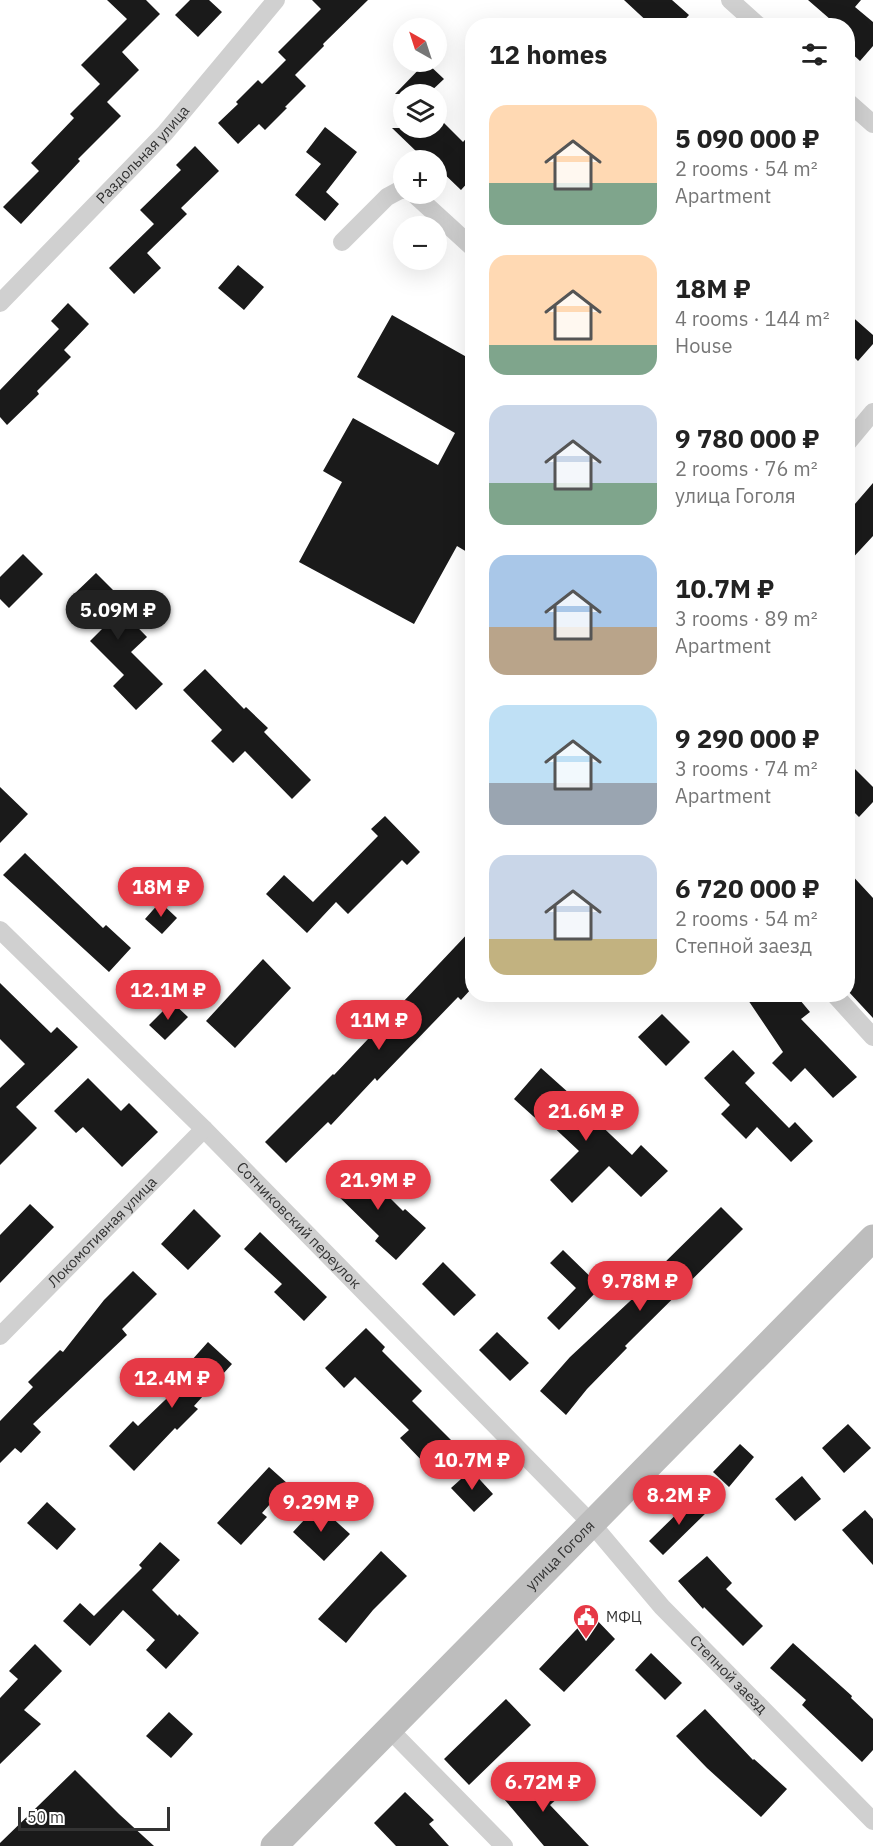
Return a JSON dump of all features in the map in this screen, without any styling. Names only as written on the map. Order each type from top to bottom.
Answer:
[{"type":"main road","name":"улица Гоголя","points":[[274,1846],[873,1238]]},
{"type":"street","name":"Раздольная улица","points":[[0,303],[165,133],[276,0]]},
{"type":"street","points":[[738,2],[752,18]]},
{"type":"street","points":[[855,108],[873,124]]},
{"type":"street","points":[[342,242],[393,194]]},
{"type":"street","points":[[425,204],[465,241]]},
{"type":"street","points":[[855,434],[873,412]]},
{"type":"street","name":"Сотниковский переулок","points":[[0,930],[204,1129],[592,1524]]},
{"type":"street","points":[[841,1002],[873,1037]]},
{"type":"street","name":"Локомотивная улица","points":[[0,1336],[204,1129]]},
{"type":"street","name":"Степной заезд","points":[[592,1524],[663,1607],[873,1821]]},
{"type":"street","points":[[389,1729],[504,1846]]},
{"type":"building","points":[[107,0],[146,0],[160,14],[122,52],[139,70],[107,102],[121,116],[78,159],[80,161],[21,224],[3,207],[39,171],[31,163],[74,118],[70,114],[100,84],[81,65],[127,19]]},
{"type":"building","points":[[190,0],[209,0],[222,12],[198,37],[175,15]]},
{"type":"building","points":[[312,0],[368,0],[295,75],[306,86],[285,107],[287,108],[265,130],[259,124],[238,144],[218,123],[258,80],[262,84],[286,60],[278,52],[321,9]]},
{"type":"building","points":[[624,0],[672,0],[689,15],[686,18],[643,18]]},
{"type":"building","points":[[808,0],[861,0],[855,7],[873,22],[873,46],[860,61],[855,56],[855,18],[829,18]]},
{"type":"building","points":[[416,72],[437,72],[444,79],[439,84],[405,84]]},
{"type":"building","points":[[447,126],[463,142],[465,140],[465,186],[461,190],[447,177],[447,150],[415,150],[402,138],[447,138]]},
{"type":"building","points":[[325,127],[357,152],[326,192],[339,204],[325,221],[295,195],[321,164],[306,152]]},
{"type":"building","points":[[195,146],[219,171],[181,208],[187,214],[147,253],[161,268],[134,294],[109,268],[154,224],[140,210],[181,170],[176,165]]},
{"type":"building","points":[[238,265],[264,287],[244,310],[218,288]]},
{"type":"building","points":[[68,303],[89,324],[64,350],[71,357],[37,391],[39,394],[7,425],[0,417],[0,390],[59,329],[51,321]]},
{"type":"building","points":[[392,315],[465,356],[465,551],[457,546],[414,624],[299,562],[342,482],[323,471],[353,418],[438,465],[455,433],[357,377]]},
{"type":"building","points":[[855,319],[873,335],[873,344],[858,361],[855,358]]},
{"type":"building","points":[[873,483],[873,536],[855,555],[855,504]]},
{"type":"building","points":[[23,554],[43,574],[9,608],[0,599],[0,577]]},
{"type":"building","points":[[96,573],[118,595],[112,601],[147,637],[131,652],[163,684],[136,710],[113,686],[124,675],[90,641],[102,629],[71,597]]},
{"type":"building","points":[[205,669],[244,709],[246,707],[268,728],[264,732],[311,780],[292,799],[245,751],[233,763],[211,741],[222,730],[183,690]]},
{"type":"building","points":[[855,769],[873,787],[873,802],[859,817],[855,813]]},
{"type":"building","points":[[0,787],[28,814],[0,843]]},
{"type":"building","points":[[385,816],[420,852],[407,865],[402,860],[348,914],[336,902],[307,933],[266,894],[284,875],[313,902],[378,836],[371,829]]},
{"type":"building","points":[[25,853],[103,928],[106,925],[131,948],[109,972],[3,875]]},
{"type":"building","points":[[855,879],[873,898],[873,1018],[855,999]]},
{"type":"building","points":[[160,902],[177,918],[162,934],[145,919]]},
{"type":"building","points":[[465,936],[465,996],[461,1000],[458,997],[377,1081],[375,1078],[331,1125],[328,1122],[286,1163],[265,1142],[334,1075]]},
{"type":"building","points":[[263,959],[291,988],[235,1048],[206,1021]]},
{"type":"building","points":[[0,983],[51,1033],[57,1027],[78,1047],[16,1107],[37,1128],[0,1165],[0,1088],[25,1064],[0,1039]]},
{"type":"building","points":[[172,1002],[188,1017],[165,1040],[149,1025]]},
{"type":"building","points":[[749,1002],[802,1002],[810,1012],[801,1019],[857,1077],[833,1098],[805,1068],[791,1082],[772,1063],[783,1052]]},
{"type":"building","points":[[662,1014],[690,1042],[666,1066],[638,1037]]},
{"type":"building","points":[[733,1050],[755,1073],[745,1083],[789,1128],[795,1122],[813,1141],[791,1162],[757,1127],[746,1139],[721,1114],[730,1105],[704,1078]]},
{"type":"building","points":[[541,1068],[632,1155],[641,1145],[668,1171],[641,1197],[609,1166],[572,1203],[550,1180],[579,1151],[547,1121],[543,1125],[514,1099]]},
{"type":"building","points":[[88,1078],[121,1111],[129,1103],[158,1132],[122,1167],[83,1127],[76,1133],[54,1111]]},
{"type":"building","points":[[355,1163],[403,1211],[405,1209],[426,1228],[396,1260],[375,1241],[379,1236],[330,1188]]},
{"type":"building","points":[[30,1204],[54,1227],[0,1283],[0,1235]]},
{"type":"building","points":[[721,1207],[743,1229],[625,1346],[627,1348],[587,1389],[566,1415],[540,1391],[570,1357],[658,1275],[655,1272]]},
{"type":"building","points":[[194,1209],[221,1236],[188,1270],[161,1244]]},
{"type":"building","points":[[260,1232],[327,1297],[304,1321],[274,1292],[282,1284],[244,1249]]},
{"type":"building","points":[[563,1250],[601,1287],[559,1330],[547,1318],[576,1288],[550,1263]]},
{"type":"building","points":[[443,1262],[476,1295],[454,1316],[422,1284]]},
{"type":"building","points":[[133,1271],[157,1294],[122,1329],[127,1335],[33,1424],[41,1432],[21,1453],[15,1448],[0,1463],[0,1421],[33,1387],[28,1382],[60,1350],[63,1352],[104,1300]]},
{"type":"building","points":[[366,1328],[385,1347],[382,1351],[422,1391],[412,1401],[451,1440],[426,1465],[400,1438],[409,1430],[355,1377],[344,1388],[325,1368]]},
{"type":"building","points":[[497,1332],[529,1363],[510,1381],[479,1350]]},
{"type":"building","points":[[208,1342],[232,1364],[194,1406],[198,1409],[177,1430],[175,1428],[134,1471],[109,1446],[133,1421],[138,1426],[190,1376],[183,1370]]},
{"type":"building","points":[[848,1424],[871,1448],[844,1473],[822,1448]]},
{"type":"building","points":[[740,1444],[754,1457],[729,1487],[713,1472]]},
{"type":"building","points":[[269,1467],[288,1484],[262,1513],[267,1517],[241,1545],[217,1523]]},
{"type":"building","points":[[471,1470],[493,1494],[474,1512],[451,1488]]},
{"type":"building","points":[[802,1476],[821,1499],[795,1521],[775,1499]]},
{"type":"building","points":[[695,1496],[709,1510],[663,1555],[649,1541]]},
{"type":"building","points":[[47,1502],[76,1529],[57,1550],[27,1523]]},
{"type":"building","points":[[318,1505],[350,1534],[324,1561],[293,1532]]},
{"type":"building","points":[[865,1510],[873,1519],[873,1565],[842,1530]]},
{"type":"building","points":[[160,1542],[180,1560],[152,1590],[199,1633],[166,1669],[146,1650],[155,1640],[123,1610],[90,1646],[63,1621],[80,1603],[94,1616],[142,1568],[139,1565]]},
{"type":"building","points":[[381,1551],[407,1576],[373,1610],[346,1643],[318,1619]]},
{"type":"building","points":[[707,1556],[732,1583],[726,1589],[763,1626],[743,1646],[704,1607],[703,1609],[678,1581]]},
{"type":"building","points":[[591,1614],[615,1639],[564,1692],[539,1669]]},
{"type":"building","points":[[793,1643],[852,1696],[851,1698],[873,1719],[873,1750],[862,1762],[802,1705],[806,1700],[770,1668]]},
{"type":"building","points":[[35,1644],[62,1671],[24,1710],[41,1724],[0,1764],[0,1698],[18,1679],[9,1671]]},
{"type":"building","points":[[651,1653],[682,1683],[665,1700],[635,1670]]},
{"type":"building","points":[[506,1699],[531,1725],[469,1785],[444,1759]]},
{"type":"building","points":[[705,1709],[753,1760],[787,1789],[761,1817],[676,1736]]},
{"type":"building","points":[[169,1712],[193,1734],[171,1758],[146,1736]]},
{"type":"building","points":[[75,1770],[154,1846],[0,1846],[0,1843]]},
{"type":"building","points":[[538,1771],[559,1797],[550,1805],[589,1846],[544,1846],[504,1799]]},
{"type":"building","points":[[405,1792],[434,1820],[429,1824],[449,1846],[396,1846],[374,1823]]},
{"type":"place","name":"МФЦ","points":[[586,1640]]}]
